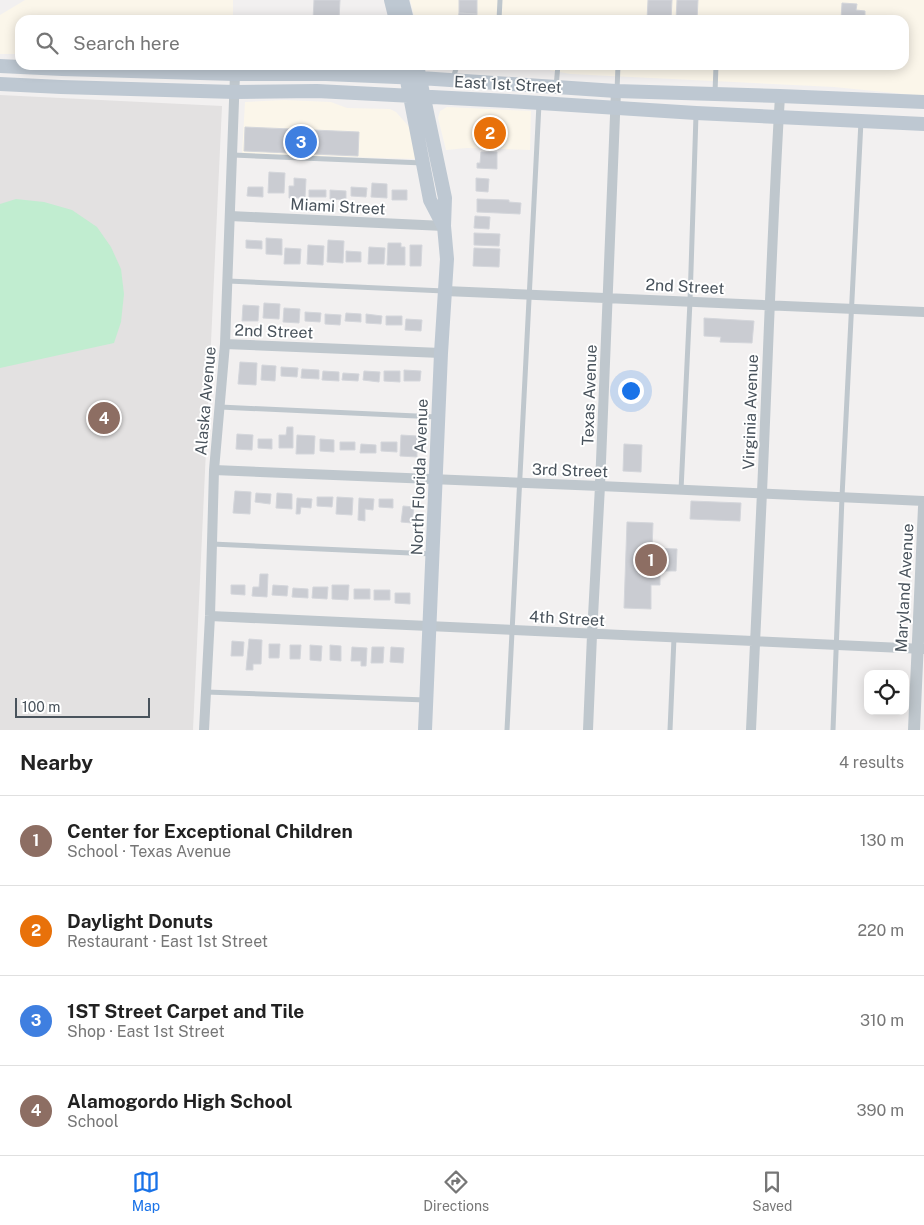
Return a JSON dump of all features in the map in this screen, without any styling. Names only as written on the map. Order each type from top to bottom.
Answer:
[{"type":"main road","points":[[385,0],[389,15]]},
{"type":"main road","points":[[391,0],[395,15]]},
{"type":"main road","points":[[402,0],[406,15]]},
{"type":"main road","name":"East 1st Street","points":[[0,66],[15,67]]},
{"type":"main road","name":"East 1st Street","points":[[97,70],[235,74],[326,74],[412,71],[453,80],[616,91],[924,102]]},
{"type":"main road","points":[[326,74],[347,70]]},
{"type":"main road","name":"North Florida Avenue","points":[[412,71],[409,96],[430,200],[444,226]]},
{"type":"main road","name":"North Florida Avenue","points":[[412,71],[424,97],[445,198],[444,226],[447,259],[441,353],[425,730]]},
{"type":"main road","name":"East 1st Street","points":[[0,84],[235,92],[317,91],[924,124]]},
{"type":"street","name":"Alaska Avenue","points":[[204,730],[210,616],[214,470],[225,344],[228,281],[235,74]]},
{"type":"street","name":"Texas Avenue","points":[[588,730],[616,91]]},
{"type":"street","name":"Virginia Avenue","points":[[751,730],[780,96]]},
{"type":"street","name":"Miami Street","points":[[230,216],[444,226]]},
{"type":"street","name":"2nd Street","points":[[445,291],[924,312]]},
{"type":"street","name":"2nd Street","points":[[225,344],[441,353]]},
{"type":"street","name":"3rd Street","points":[[214,470],[924,501]]},
{"type":"street","name":"Maryland Avenue","points":[[914,730],[921,649],[924,508]]},
{"type":"street","name":"4th Street","points":[[210,616],[921,649]]},
{"type":"lane","points":[[499,15],[500,0]]},
{"type":"lane","points":[[453,80],[456,70]]},
{"type":"lane","points":[[556,87],[558,70]]},
{"type":"lane","points":[[616,91],[618,70]]},
{"type":"lane","points":[[715,94],[716,70]]},
{"type":"lane","points":[[507,730],[539,103]]},
{"type":"lane","points":[[681,490],[696,113]]},
{"type":"lane","points":[[833,730],[842,497],[861,121]]},
{"type":"lane","points":[[233,155],[423,163]]},
{"type":"lane","points":[[228,281],[445,291]]},
{"type":"lane","points":[[220,408],[439,418]]},
{"type":"lane","points":[[212,544],[433,554]]},
{"type":"lane","points":[[670,730],[674,638]]},
{"type":"lane","points":[[206,692],[427,700]]},
{"type":"shaded area","points":[[25,0],[233,0],[233,15],[15,15],[15,54],[0,54],[0,15]]},
{"type":"shaded area","points":[[410,0],[924,0],[924,96],[834,87],[570,74],[550,70],[909,70],[909,15],[414,15]]},
{"type":"shaded area","points":[[0,95],[222,106],[193,730],[0,730]]},
{"type":"shaded area","points":[[284,100],[331,102],[347,108],[390,109],[396,112],[411,129],[416,159],[242,154],[245,102]]},
{"type":"shaded area","points":[[447,107],[531,111],[530,150],[467,148],[446,150],[438,118],[440,111]]},
{"type":"green space","points":[[16,199],[44,202],[72,210],[97,227],[111,247],[121,269],[124,294],[121,322],[114,343],[0,368],[0,204]]},
{"type":"building","points":[[314,0],[340,0],[339,15],[313,15]]},
{"type":"building","points":[[459,0],[477,0],[477,14],[459,13]]},
{"type":"building","points":[[648,0],[672,0],[671,15],[647,15]]},
{"type":"building","points":[[677,0],[698,0],[697,15],[676,15]]},
{"type":"building","points":[[842,3],[857,4],[856,10],[865,11],[865,15],[841,15]]},
{"type":"building","points":[[459,13],[477,14],[477,15],[459,15]]},
{"type":"building","points":[[479,125],[502,127],[501,140],[478,139]]},
{"type":"building","points":[[245,127],[359,132],[358,156],[244,151]]},
{"type":"building","points":[[481,152],[497,152],[497,169],[477,168],[477,163],[480,163]]},
{"type":"building","points":[[269,172],[285,173],[284,193],[268,193]]},
{"type":"building","points":[[294,178],[306,179],[305,198],[289,198],[289,186],[294,186]]},
{"type":"building","points":[[476,178],[489,179],[488,192],[476,191]]},
{"type":"building","points":[[372,183],[387,184],[387,198],[371,197]]},
{"type":"building","points":[[248,187],[263,187],[263,197],[247,196]]},
{"type":"building","points":[[351,187],[367,188],[366,197],[351,196]]},
{"type":"building","points":[[309,190],[326,190],[326,197],[309,197]]},
{"type":"building","points":[[330,190],[346,191],[346,200],[330,199]]},
{"type":"building","points":[[392,190],[407,190],[407,200],[392,200]]},
{"type":"building","points":[[477,199],[509,200],[509,202],[521,203],[520,214],[477,212]]},
{"type":"building","points":[[475,216],[490,217],[489,229],[474,228]]},
{"type":"building","points":[[474,233],[500,234],[499,246],[474,245]]},
{"type":"building","points":[[266,238],[282,239],[282,255],[266,254]]},
{"type":"building","points":[[246,240],[262,241],[262,249],[246,248]]},
{"type":"building","points":[[328,240],[344,241],[343,263],[327,262]]},
{"type":"building","points":[[388,243],[401,243],[401,247],[405,247],[405,265],[387,265]]},
{"type":"building","points":[[308,245],[324,246],[323,265],[307,264]]},
{"type":"building","points":[[410,245],[422,245],[421,266],[410,266]]},
{"type":"building","points":[[369,247],[385,248],[384,264],[368,264]]},
{"type":"building","points":[[285,248],[301,249],[300,264],[284,264]]},
{"type":"building","points":[[474,248],[500,249],[499,267],[473,266]]},
{"type":"building","points":[[346,251],[361,252],[361,262],[346,262]]},
{"type":"building","points":[[264,303],[280,304],[279,319],[263,318]]},
{"type":"building","points":[[243,305],[259,306],[258,321],[242,321]]},
{"type":"building","points":[[284,308],[300,309],[299,323],[283,322]]},
{"type":"building","points":[[305,312],[321,313],[320,322],[305,321]]},
{"type":"building","points":[[346,313],[361,314],[361,322],[345,321]]},
{"type":"building","points":[[325,314],[341,315],[340,325],[325,324]]},
{"type":"building","points":[[366,314],[382,316],[381,324],[366,323]]},
{"type":"building","points":[[386,316],[402,316],[402,325],[386,325]]},
{"type":"building","points":[[704,318],[754,321],[752,343],[720,342],[721,337],[704,336]]},
{"type":"building","points":[[406,319],[422,320],[421,331],[405,330]]},
{"type":"building","points":[[240,362],[257,363],[256,385],[238,384]]},
{"type":"building","points":[[262,365],[276,366],[275,381],[261,380]]},
{"type":"building","points":[[281,367],[298,368],[297,377],[281,376]]},
{"type":"building","points":[[302,369],[319,370],[319,379],[301,378]]},
{"type":"building","points":[[404,370],[421,371],[420,381],[404,381]]},
{"type":"building","points":[[323,371],[339,372],[339,381],[322,380]]},
{"type":"building","points":[[364,371],[380,372],[379,382],[363,380]]},
{"type":"building","points":[[384,371],[400,371],[400,382],[384,381]]},
{"type":"building","points":[[343,373],[359,374],[358,381],[342,380]]},
{"type":"building","points":[[287,427],[293,427],[293,448],[279,448],[279,435],[286,435]]},
{"type":"building","points":[[237,434],[253,435],[252,450],[236,449]]},
{"type":"building","points":[[297,435],[315,436],[314,454],[296,454]]},
{"type":"building","points":[[401,435],[417,436],[417,457],[400,456]]},
{"type":"building","points":[[258,439],[272,439],[272,449],[258,448]]},
{"type":"building","points":[[320,439],[334,440],[334,452],[320,451]]},
{"type":"building","points":[[340,442],[355,442],[355,450],[340,450]]},
{"type":"building","points":[[381,442],[397,442],[397,452],[381,451]]},
{"type":"building","points":[[361,444],[376,445],[376,453],[360,453]]},
{"type":"building","points":[[624,444],[642,445],[641,472],[623,471]]},
{"type":"building","points":[[235,491],[251,492],[250,514],[233,513]]},
{"type":"building","points":[[256,493],[271,494],[270,504],[255,502]]},
{"type":"building","points":[[277,493],[292,494],[292,509],[276,508]]},
{"type":"building","points":[[317,497],[333,497],[332,507],[317,506]]},
{"type":"building","points":[[337,497],[353,498],[352,515],[336,514]]},
{"type":"building","points":[[297,498],[312,499],[311,508],[301,507],[300,514],[296,514]]},
{"type":"building","points":[[359,498],[374,499],[373,510],[365,509],[365,521],[358,520]]},
{"type":"building","points":[[379,499],[393,499],[393,508],[379,507]]},
{"type":"building","points":[[691,501],[741,503],[740,521],[690,519]]},
{"type":"building","points":[[403,506],[414,507],[412,523],[401,522]]},
{"type":"building","points":[[627,522],[653,523],[652,548],[677,549],[676,571],[660,571],[660,585],[651,585],[651,609],[624,608]]},
{"type":"building","points":[[260,574],[268,574],[267,597],[252,596],[253,587],[259,587]]},
{"type":"building","points":[[231,585],[245,585],[245,595],[231,594]]},
{"type":"building","points":[[273,585],[288,586],[287,596],[272,595]]},
{"type":"building","points":[[332,585],[349,585],[348,600],[332,599]]},
{"type":"building","points":[[313,587],[328,587],[327,599],[312,598]]},
{"type":"building","points":[[293,588],[308,589],[308,598],[292,597]]},
{"type":"building","points":[[354,589],[370,589],[370,599],[354,599]]},
{"type":"building","points":[[374,590],[390,590],[390,600],[374,600]]},
{"type":"building","points":[[395,593],[410,593],[410,604],[395,603]]},
{"type":"building","points":[[249,639],[262,640],[261,664],[253,664],[253,670],[246,670]]},
{"type":"building","points":[[232,641],[244,642],[243,656],[231,656]]},
{"type":"building","points":[[269,644],[280,644],[279,658],[269,658]]},
{"type":"building","points":[[290,645],[301,645],[300,659],[290,659]]},
{"type":"building","points":[[310,645],[322,646],[321,661],[310,660]]},
{"type":"building","points":[[330,645],[341,646],[341,661],[330,660]]},
{"type":"building","points":[[352,647],[367,648],[366,666],[361,666],[361,661],[351,661]]},
{"type":"building","points":[[372,647],[384,647],[383,663],[371,663]]},
{"type":"building","points":[[391,647],[404,648],[403,663],[390,662]]},
{"type":"place","name":"Daylight Donuts","points":[[490,133]]},
{"type":"place","name":"1ST Street Carpet and Tile","points":[[301,142]]},
{"type":"place","name":"Alamogordo High School","points":[[104,418]]},
{"type":"place","name":"Center for Exceptional Children","points":[[651,560]]}]
